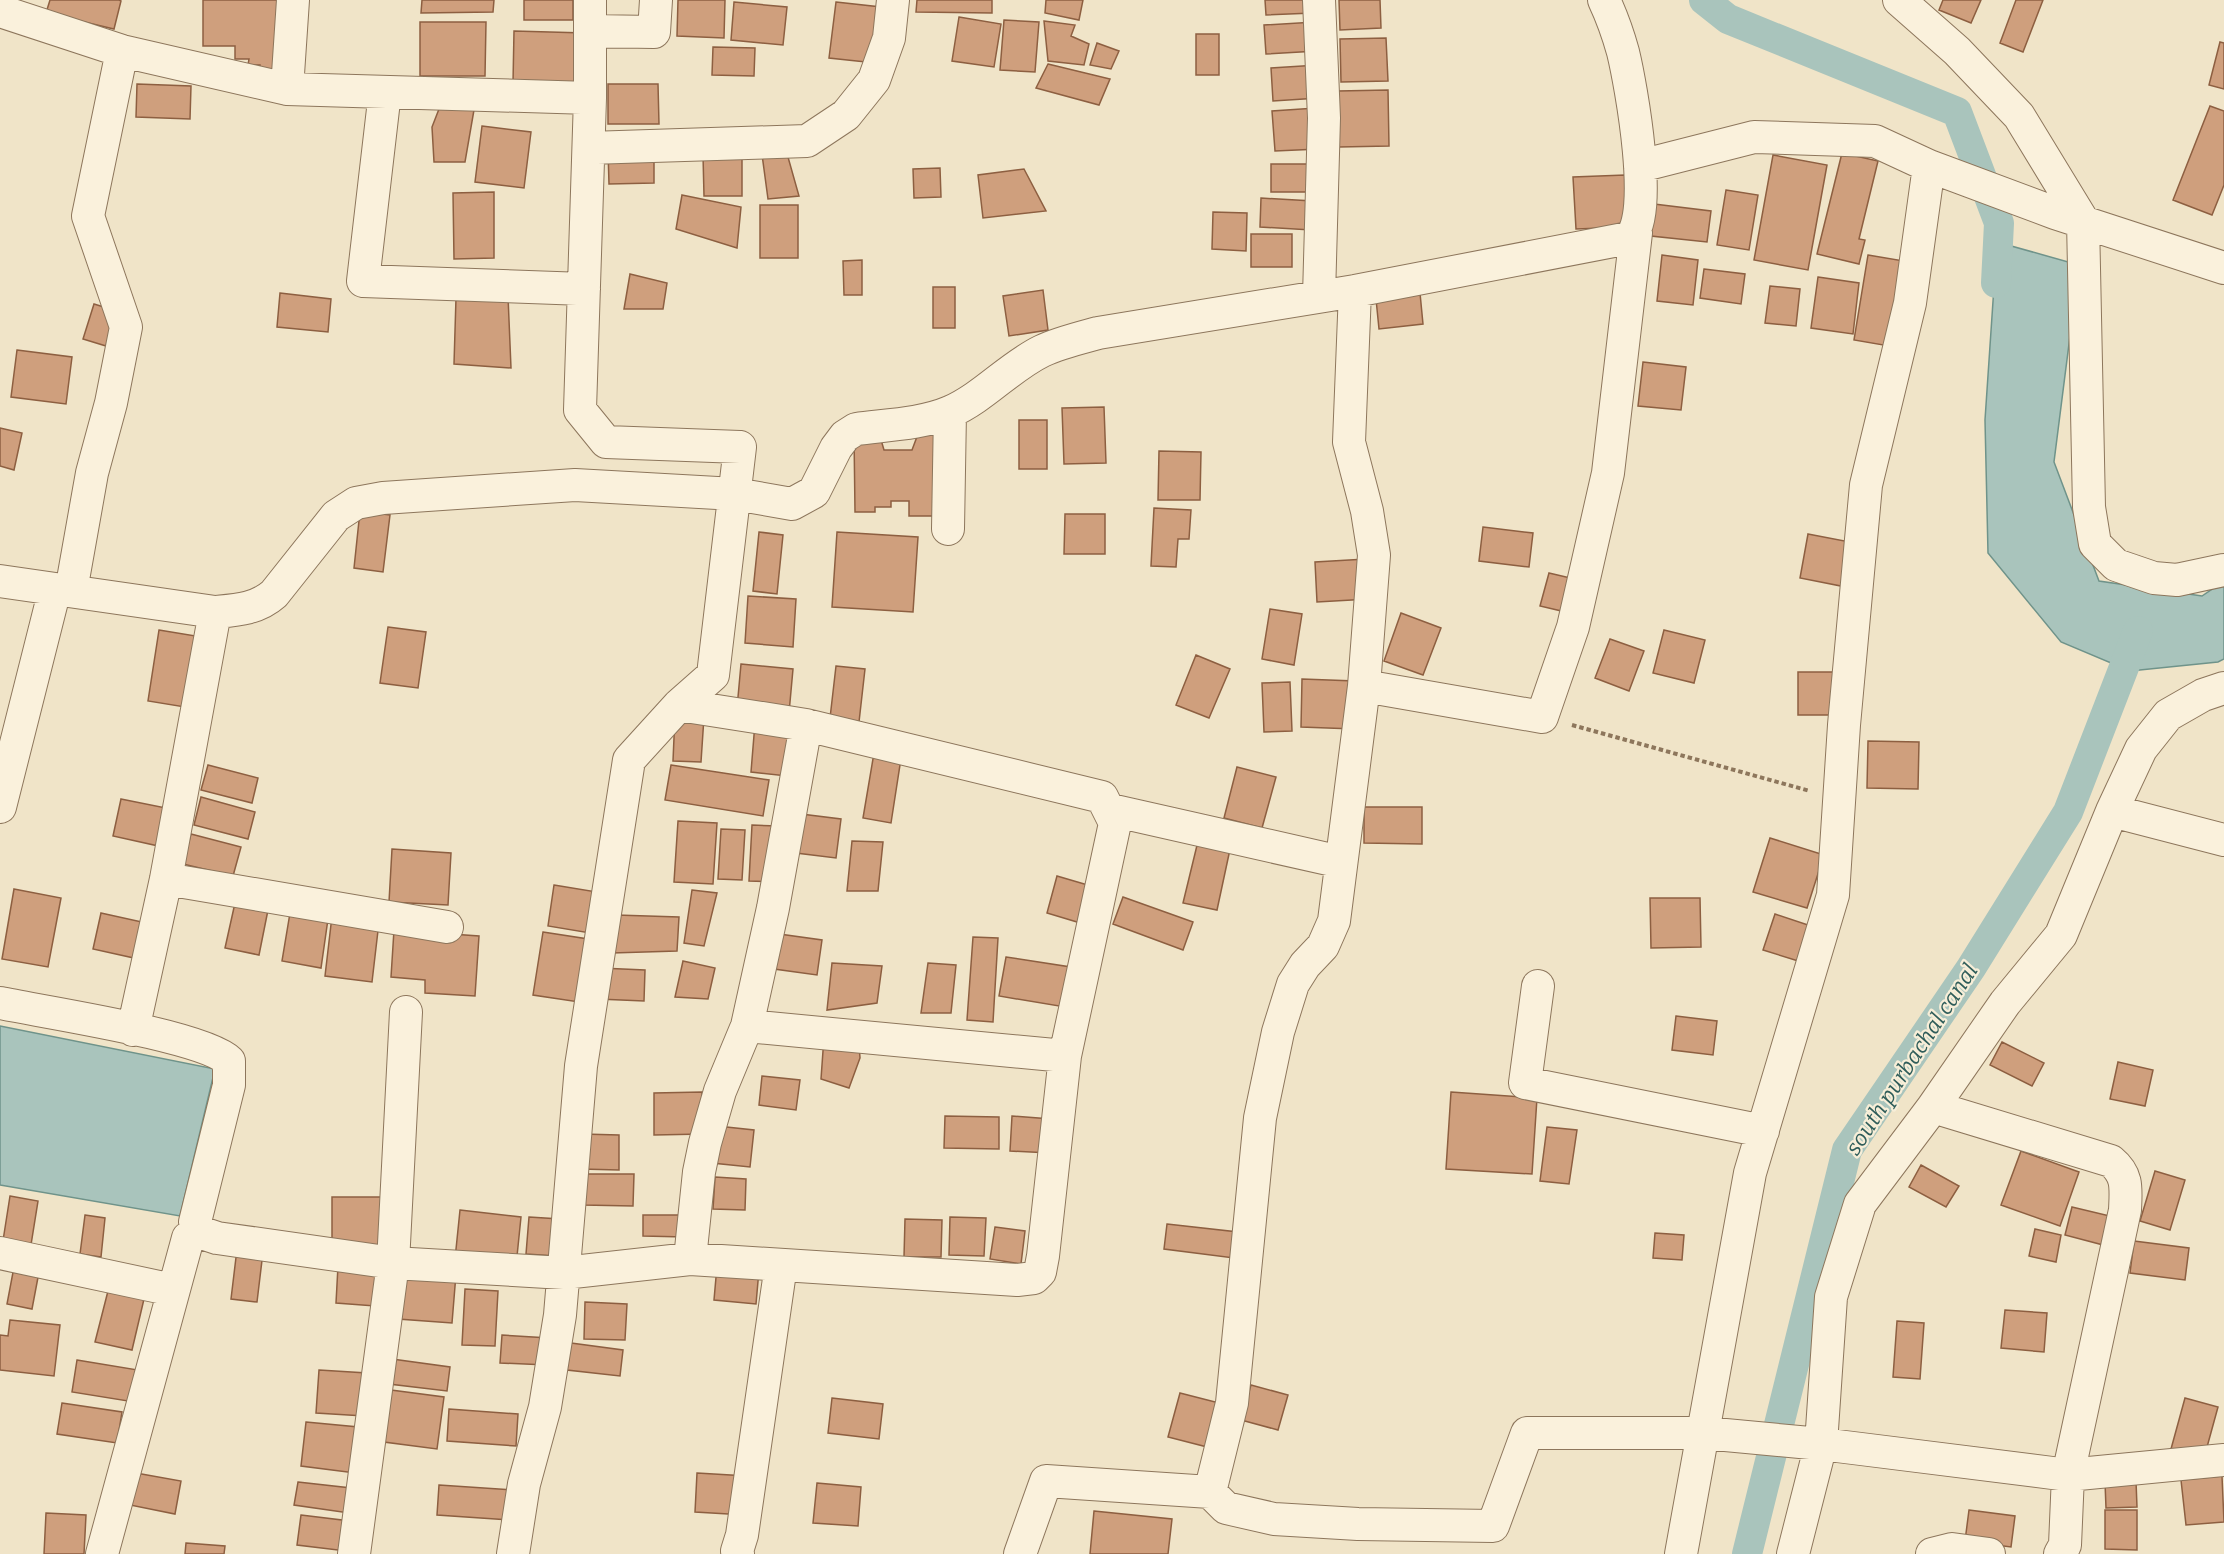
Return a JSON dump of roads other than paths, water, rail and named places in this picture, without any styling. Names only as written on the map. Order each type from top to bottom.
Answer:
[{"type":"street","points":[[287,89],[293,0]]},
{"type":"street","points":[[513,1554],[524,1484],[545,1407],[564,1273],[581,1066],[629,760],[679,705],[713,675],[740,447],[606,442],[580,410],[589,148],[590,0]]},
{"type":"street","points":[[590,31],[654,32],[656,0]]},
{"type":"street","points":[[589,148],[807,141],[846,115],[874,80],[889,38],[893,0]]},
{"type":"street","points":[[1319,0],[1324,118],[1319,296]]},
{"type":"street","points":[[1364,686],[1542,717],[1574,627],[1608,473],[1641,205],[1640,166],[1634,111],[1623,54],[1604,0]]},
{"type":"street","points":[[1899,0],[1957,51],[2019,116],[2069,217],[2089,507],[2095,544],[2116,565],[2154,578],[2177,580],[2224,570]]},
{"type":"street","points":[[0,11],[122,51],[287,89],[590,98]]},
{"type":"street","points":[[0,807],[63,590],[111,403],[126,327],[88,216],[122,51]]},
{"type":"street","points":[[385,92],[363,281],[584,289]]},
{"type":"street","points":[[1640,166],[1754,137],[1875,141],[1929,166],[2069,217],[2224,268]]},
{"type":"street","points":[[1681,1554],[1713,1434],[1750,1173],[1833,895],[1866,485],[1910,303],[1929,166]]},
{"type":"street","points":[[0,581],[215,612],[263,604],[274,594],[336,516],[356,502],[383,498],[574,485],[735,494],[792,504],[814,492],[836,448],[845,436],[856,429],[934,417],[950,412],[966,404],[1041,351],[1073,340],[1098,333],[1355,291],[1576,250],[1629,238],[1636,233]]},
{"type":"street","points":[[1210,1492],[1232,1403],[1260,1118],[1278,1032],[1293,984],[1305,965],[1323,946],[1334,921],[1364,686],[1374,555],[1367,510],[1349,442],[1355,291]]},
{"type":"street","points":[[948,529],[950,412]]},
{"type":"street","points":[[133,1030],[166,879],[215,612]]},
{"type":"street","points":[[1793,1554],[1812,1443],[1831,1297],[1860,1204],[1933,1107],[2005,1003],[2061,934],[2112,811],[2141,749],[2168,716],[2203,695],[2224,688]]},
{"type":"street","points":[[0,1003],[183,1041],[221,1053],[229,1061],[229,1085],[195,1222],[202,1233],[217,1238],[393,1263],[564,1273],[690,1259],[1017,1280],[1035,1278],[1040,1272],[1043,1256],[1065,1056],[1115,823],[1111,810],[1102,797],[806,725],[679,705]]},
{"type":"street","points":[[690,1259],[699,1172],[705,1143],[720,1092],[747,1026],[774,908],[806,725]]},
{"type":"street","points":[[1111,810],[1341,862]]},
{"type":"street","points":[[2112,811],[2224,840]]},
{"type":"street","points":[[166,879],[447,927]]},
{"type":"street","points":[[1538,986],[1525,1083],[1763,1131]]},
{"type":"street","points":[[354,1554],[393,1263],[406,1012]]},
{"type":"street","points":[[747,1026],[1065,1056]]},
{"type":"street","points":[[1933,1107],[2111,1161],[2121,1169],[2127,1180],[2125,1210],[2068,1475],[2065,1545],[2060,1554]]},
{"type":"street","points":[[102,1554],[188,1238]]},
{"type":"street","points":[[0,1253],[173,1290]]},
{"type":"street","points":[[738,1554],[736,1551],[742,1535],[781,1266]]},
{"type":"street","points":[[1020,1554],[1046,1481],[1210,1492],[1227,1508],[1274,1519],[1358,1524],[1493,1526],[1527,1433],[1713,1434],[1812,1443],[2068,1475],[2224,1460]]},
{"type":"street","points":[[1932,1554],[1952,1549],[1989,1554]]},
{"type":"water","points":[[1997,242],[2079,265],[2054,462],[2099,581],[2202,596],[2224,581],[2224,659],[2218,662],[2130,671],[2061,642],[1988,553],[1985,420]]},
{"type":"water","points":[[0,1026],[215,1069],[180,1216],[0,1185]]},
{"type":"waterway","points":[[1704,0],[1728,19],[1957,112],[1999,223],[1996,283]]},
{"type":"waterway","name":"south purbachal canal","points":[[1747,1554],[1847,1150],[1971,968],[2068,812],[2138,631]]}]
